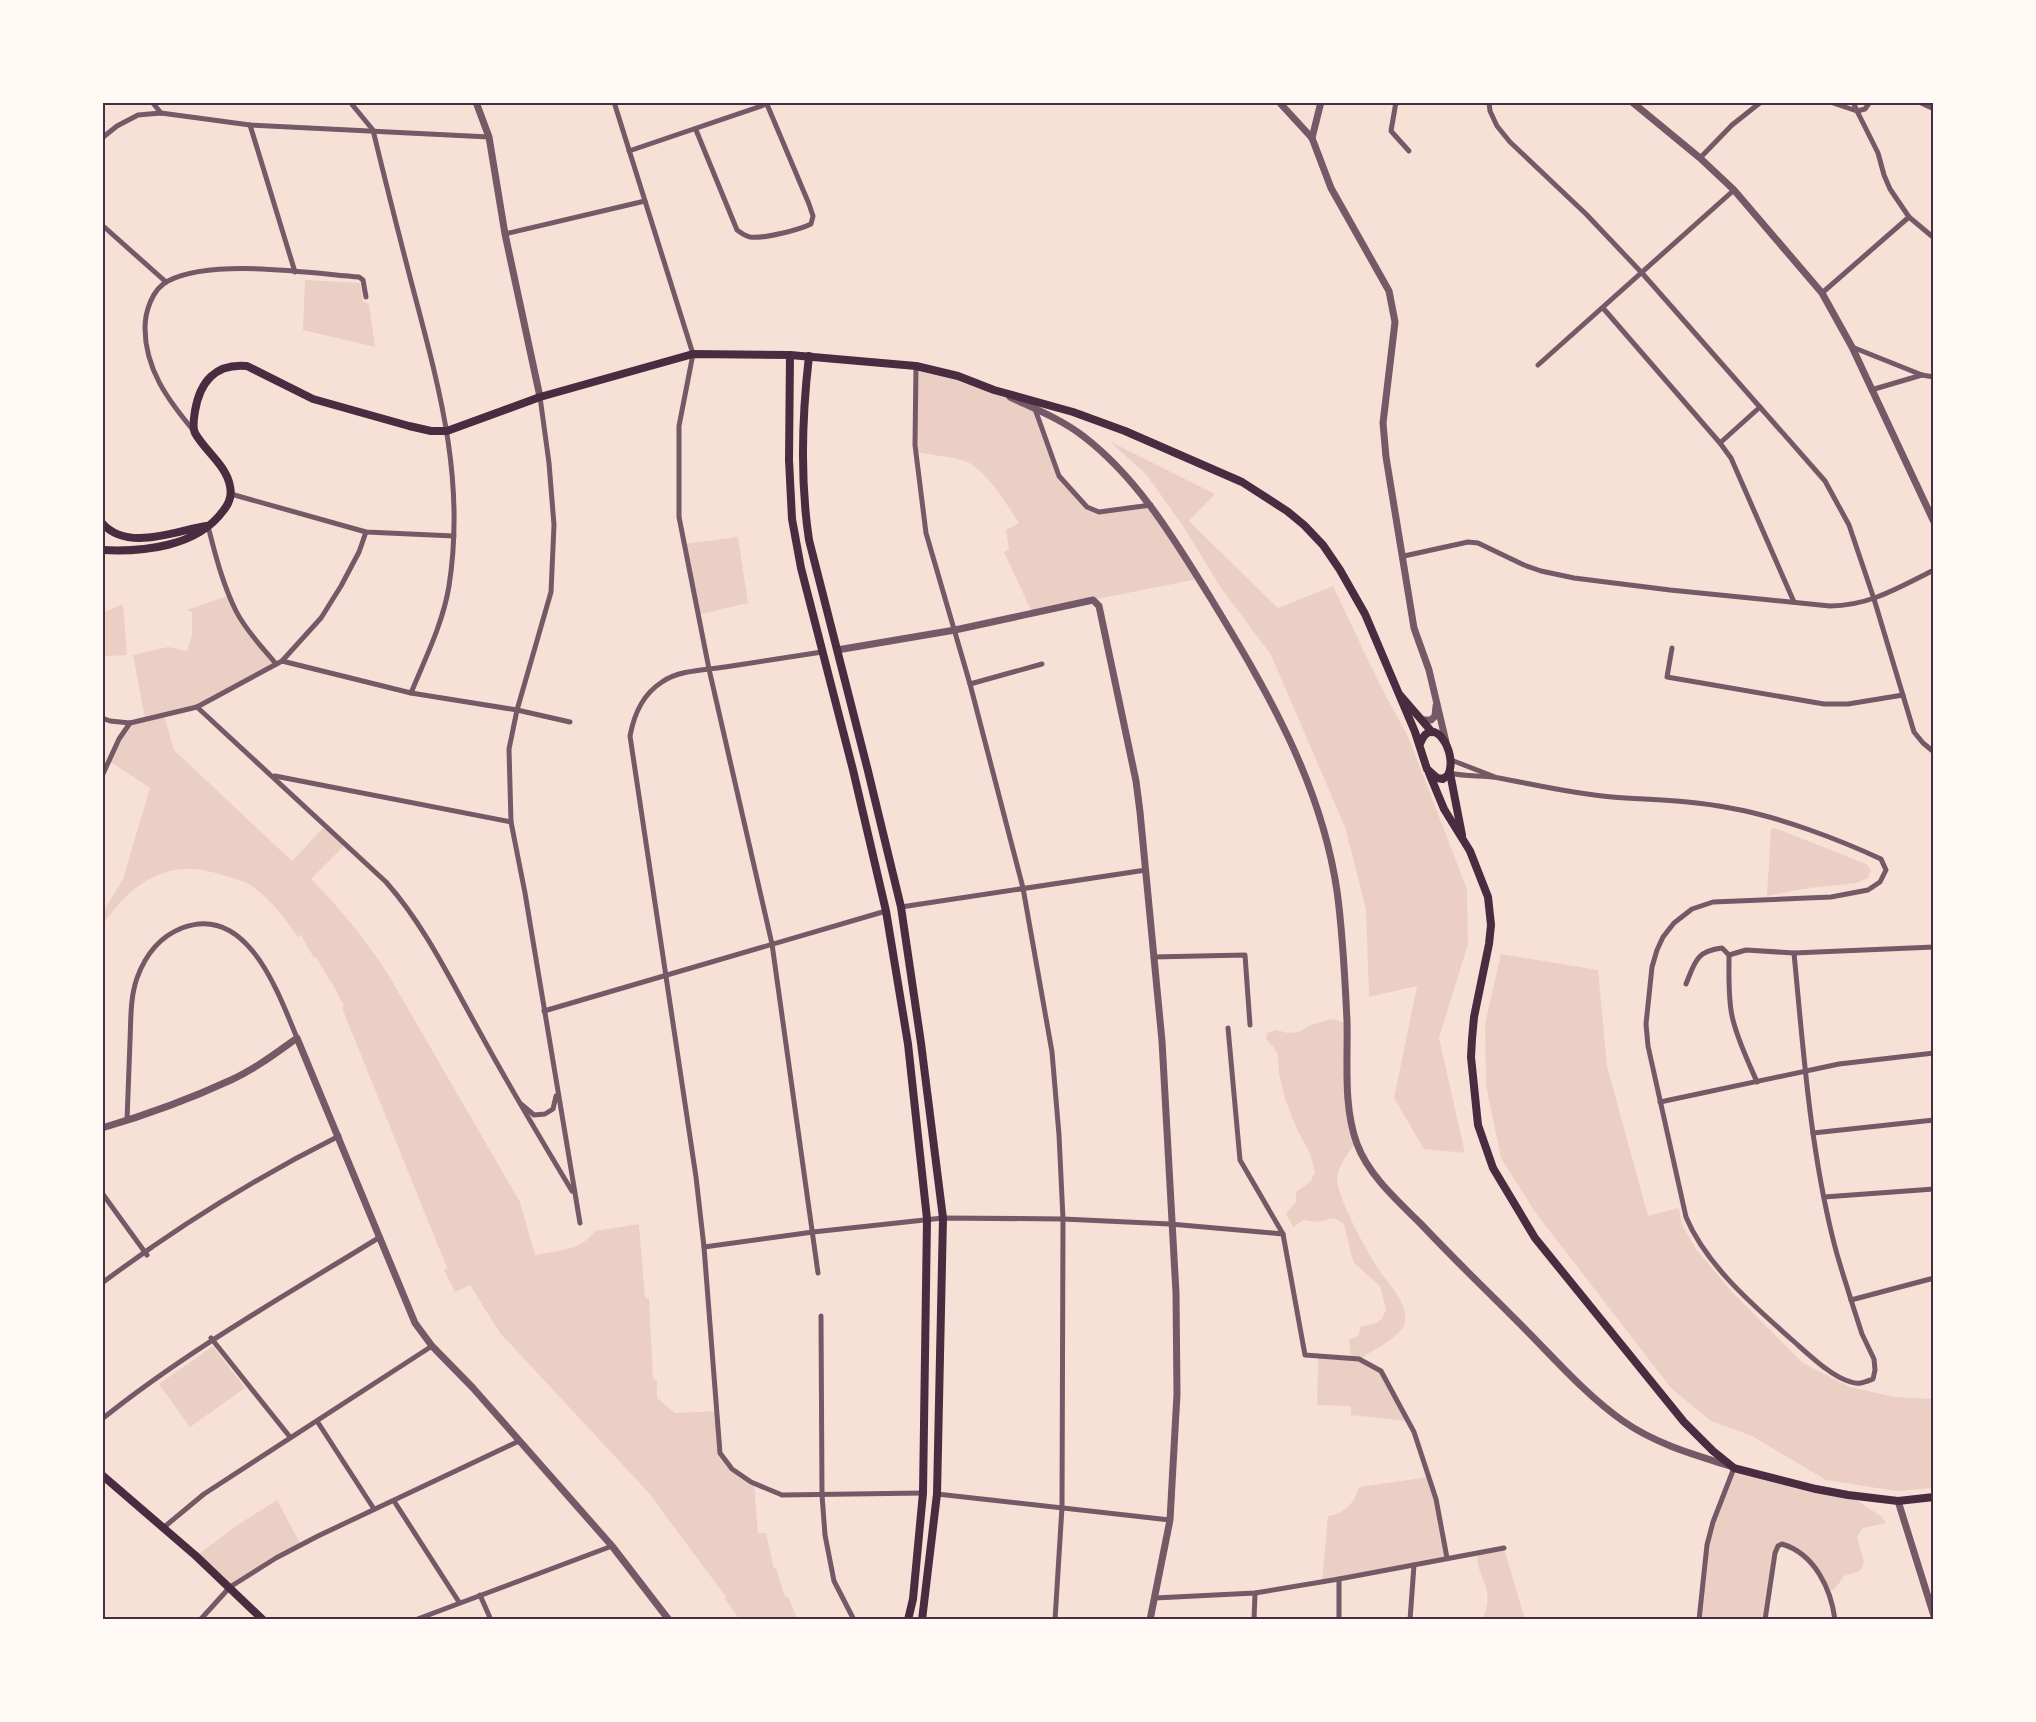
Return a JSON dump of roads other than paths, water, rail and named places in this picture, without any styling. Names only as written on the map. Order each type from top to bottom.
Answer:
[{"type":"main road","points":[[102,550],[143,549],[177,542],[201,532],[214,522],[226,507],[231,494],[230,484],[194,431],[196,405],[204,384],[214,373],[235,365],[247,366],[313,399],[431,431],[447,431],[540,397],[693,354],[809,356],[916,366],[958,376],[994,390],[1074,412],[1125,431],[1242,482],[1287,511],[1323,545],[1340,570],[1365,614],[1420,744],[1427,769],[1444,809],[1462,837],[1482,877],[1488,897],[1491,925],[1474,1017],[1471,1057],[1478,1125],[1492,1168],[1521,1217],[1554,1262],[1684,1422],[1734,1468],[1816,1489],[1898,1502],[1934,1497]]},
{"type":"main road","points":[[790,355],[789,460],[792,519],[801,568],[856,781],[886,911],[908,1044],[927,1219],[923,1493],[913,1599],[908,1620]]},
{"type":"main road","points":[[809,356],[804,460],[806,518],[816,567],[901,907],[943,1218],[938,1494],[922,1620]]},
{"type":"main road","points":[[102,523],[114,534],[138,538],[208,526]]},
{"type":"main road","points":[[822,652],[837,650]]},
{"type":"main road","points":[[1399,694],[1432,732],[1440,735],[1446,742],[1451,760],[1450,773],[1462,837]]},
{"type":"main road","points":[[1420,744],[1423,737],[1432,732]]},
{"type":"main road","points":[[1427,769],[1439,779],[1450,773]]},
{"type":"main road","points":[[886,911],[901,907]]},
{"type":"main road","points":[[102,1475],[230,1587],[263,1620]]},
{"type":"main road","points":[[923,1493],[938,1494]]},
{"type":"street","points":[[152,102],[160,114]]},
{"type":"street","points":[[350,102],[373,130],[434,364],[447,431],[454,486],[454,536],[448,588],[432,643],[411,693]]},
{"type":"street","points":[[476,102],[489,137],[505,234],[540,397],[549,463],[554,525],[551,592],[517,710],[509,749],[511,822],[525,892],[580,1222]]},
{"type":"street","points":[[614,102],[693,354],[679,426],[679,517],[709,669],[772,944],[818,1273]]},
{"type":"street","points":[[1279,102],[1312,138],[1331,188],[1383,277],[1393,305],[1394,342],[1383,423],[1386,456],[1414,628],[1436,698],[1446,742]]},
{"type":"street","points":[[1312,138],[1321,102]]},
{"type":"street","points":[[1396,102],[1391,130],[1409,151]]},
{"type":"street","points":[[1489,102],[1490,111],[1497,126],[1510,142],[1586,214],[1642,273],[1825,481],[1849,525],[1874,598],[1914,732],[1933,752]]},
{"type":"street","points":[[1632,102],[1700,158],[1734,190],[1822,293],[1852,347],[1934,522]]},
{"type":"street","points":[[1700,158],[1732,125],[1761,102]]},
{"type":"street","points":[[1830,102],[1857,111],[1865,109],[1870,102]]},
{"type":"street","points":[[1853,102],[1878,153],[1890,189],[1909,217],[1933,237]]},
{"type":"street","points":[[1919,102],[1934,109]]},
{"type":"street","points":[[629,151],[766,103],[809,204],[813,216],[811,224],[804,228],[757,237],[749,237],[737,230],[696,129]]},
{"type":"street","points":[[102,138],[117,126],[138,115],[160,114],[249,125],[489,137]]},
{"type":"street","points":[[249,125],[295,272]]},
{"type":"street","points":[[1538,365],[1734,190]]},
{"type":"street","points":[[505,234],[645,201]]},
{"type":"street","points":[[1822,293],[1909,217]]},
{"type":"street","points":[[102,225],[166,282]]},
{"type":"street","points":[[194,431],[165,393],[152,369],[145,344],[145,319],[152,298],[166,282],[215,269],[295,272],[359,277],[363,280],[366,297]]},
{"type":"street","points":[[1604,308],[1731,458],[1794,603]]},
{"type":"street","points":[[1852,347],[1922,375],[1934,377]]},
{"type":"street","points":[[916,366],[915,445],[929,547],[970,684],[1023,888],[1051,1046],[1059,1135],[1063,1219],[1062,1508],[1055,1620]]},
{"type":"street","points":[[1871,390],[1922,375]]},
{"type":"street","points":[[994,390],[1056,418],[1082,434],[1098,448],[1150,505],[1260,681],[1295,749],[1314,796],[1330,852],[1341,920],[1347,1023],[1347,1093],[1356,1142],[1367,1164],[1408,1211],[1571,1376],[1622,1420],[1665,1445],[1734,1468],[1713,1522],[1707,1545],[1699,1620]]},
{"type":"street","points":[[1720,443],[1760,406]]},
{"type":"street","points":[[1035,409],[1059,476],[1087,507],[1099,512],[1150,505]]},
{"type":"street","points":[[231,494],[366,532],[454,536]]},
{"type":"street","points":[[208,526],[236,612],[249,632],[279,662],[411,693],[517,710],[570,722]]},
{"type":"street","points":[[102,718],[130,723],[197,707],[279,662],[321,618],[350,569],[366,532]]},
{"type":"street","points":[[1404,556],[1478,543],[1524,565],[1574,578],[1794,603],[1849,606],[1874,598],[1934,570]]},
{"type":"street","points":[[837,650],[955,630],[1093,600],[1099,606],[1136,781],[1146,870],[1161,1041],[1170,1224],[1176,1293],[1177,1394],[1170,1520],[1150,1620]]},
{"type":"street","points":[[1672,648],[1667,677],[1824,704],[1858,702],[1903,695]]},
{"type":"street","points":[[822,652],[709,669],[664,680],[641,702],[633,719],[630,736],[696,1177],[704,1247],[720,1453],[732,1469],[751,1482],[782,1495],[923,1493]]},
{"type":"street","points":[[970,684],[1042,664]]},
{"type":"street","points":[[1422,720],[1428,721],[1435,716],[1436,698]]},
{"type":"street","points":[[197,707],[386,882],[407,905],[513,1095],[575,1195]]},
{"type":"street","points":[[102,776],[119,739],[130,723]]},
{"type":"street","points":[[1451,760],[1497,778]]},
{"type":"street","points":[[1450,773],[1497,778],[1608,797],[1709,804],[1732,808],[1775,819],[1860,849],[1881,859],[1886,870],[1880,882],[1868,890],[1832,897],[1713,902],[1692,909],[1674,923],[1657,950],[1652,967],[1646,1010],[1648,1046],[1686,1217],[1692,1231],[1740,1292],[1808,1354],[1839,1377],[1861,1383],[1873,1379],[1874,1359],[1862,1334],[1851,1300],[1833,1239],[1824,1197],[1805,1072],[1794,953]]},
{"type":"street","points":[[273,776],[511,822]]},
{"type":"street","points":[[901,907],[1146,870]]},
{"type":"street","points":[[544,1011],[886,911]]},
{"type":"street","points":[[127,1120],[131,1006],[136,980],[145,958],[160,941],[179,929],[198,923],[218,926],[243,939],[268,972],[339,1136],[414,1323],[432,1346],[612,1546],[669,1620]]},
{"type":"street","points":[[1729,955],[1746,950],[1794,953],[1934,947]]},
{"type":"street","points":[[1686,984],[1696,959],[1703,953],[1722,948],[1727,951],[1732,1016],[1738,1038],[1757,1082]]},
{"type":"street","points":[[1153,957],[1245,955],[1250,1025]]},
{"type":"street","points":[[1228,1028],[1239,1160],[1283,1234],[1305,1355],[1359,1359],[1381,1371],[1414,1432],[1436,1499],[1447,1558]]},
{"type":"street","points":[[102,1128],[232,1079],[297,1038]]},
{"type":"street","points":[[1660,1102],[1839,1064],[1934,1053]]},
{"type":"street","points":[[513,1095],[534,1115],[545,1114],[553,1109],[556,1085]]},
{"type":"street","points":[[1814,1133],[1934,1120]]},
{"type":"street","points":[[102,1282],[214,1204],[339,1136]]},
{"type":"street","points":[[1824,1197],[1934,1189]]},
{"type":"street","points":[[102,1193],[146,1253]]},
{"type":"street","points":[[704,1247],[943,1218],[1063,1219],[1170,1224],[1283,1234]]},
{"type":"street","points":[[102,1419],[212,1339],[380,1237]]},
{"type":"street","points":[[1851,1300],[1934,1278]]},
{"type":"street","points":[[821,1316],[822,1495],[825,1536],[834,1581],[854,1620]]},
{"type":"street","points":[[212,1339],[290,1437]]},
{"type":"street","points":[[163,1527],[204,1494],[432,1346]]},
{"type":"street","points":[[317,1421],[374,1509]]},
{"type":"street","points":[[200,1620],[230,1587],[276,1558],[519,1441]]},
{"type":"street","points":[[938,1494],[1170,1520]]},
{"type":"street","points":[[394,1501],[459,1602]]},
{"type":"street","points":[[1898,1502],[1934,1616]]},
{"type":"street","points":[[1765,1620],[1775,1553],[1780,1545],[1787,1545],[1821,1574],[1829,1591],[1835,1620]]},
{"type":"street","points":[[414,1620],[612,1546]]},
{"type":"street","points":[[1155,1598],[1255,1593],[1339,1580],[1504,1548]]},
{"type":"street","points":[[1410,1620],[1414,1565]]},
{"type":"street","points":[[1339,1580],[1339,1620]]},
{"type":"street","points":[[1254,1620],[1255,1593]]},
{"type":"street","points":[[480,1595],[491,1620]]}]
